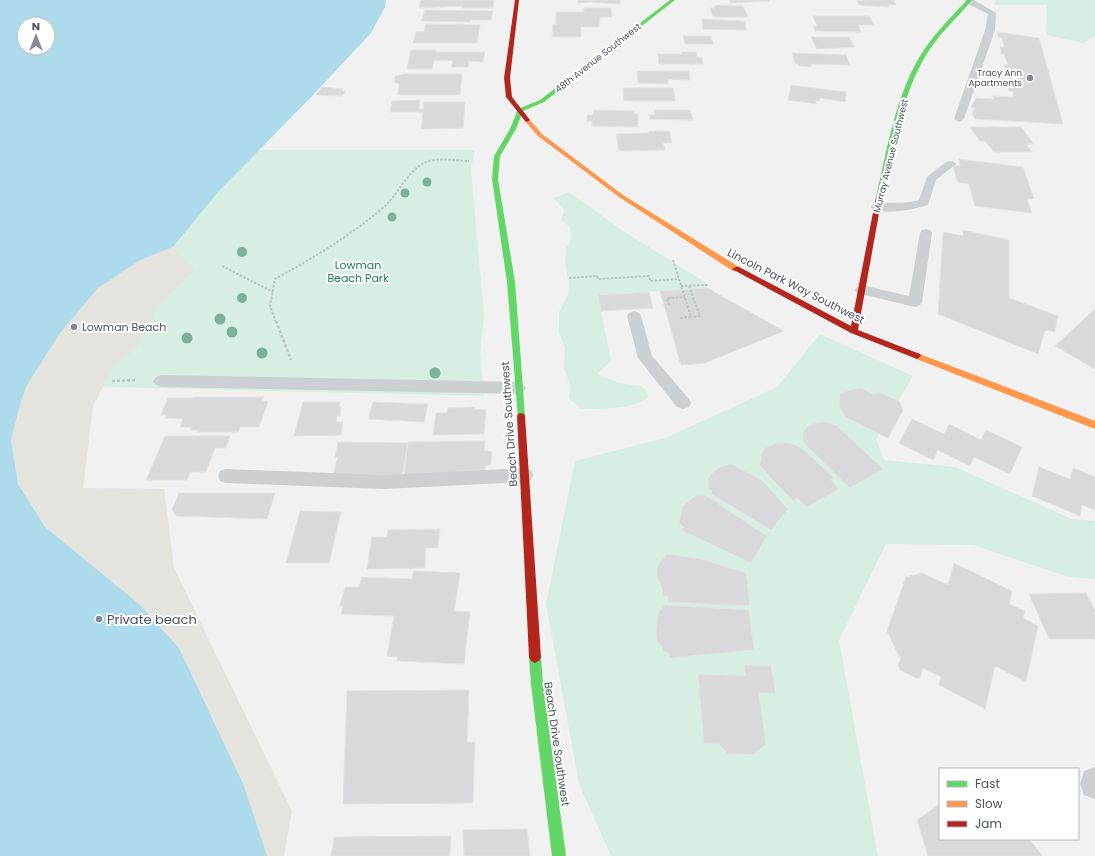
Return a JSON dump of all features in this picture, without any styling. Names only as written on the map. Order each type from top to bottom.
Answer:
[{"type":"street","points":[[517,0],[507,78],[509,97],[520,110]]},
{"type":"street","name":"48th Avenue Southwest","points":[[520,110],[542,101],[580,73],[672,0]]},
{"type":"street","name":"Murray Avenue Southwest","points":[[854,331],[877,207],[900,111],[917,66],[941,30],[970,1]]},
{"type":"street","name":"Lincoln Park Way Southwest","points":[[520,110],[540,135],[622,196],[724,263],[854,331],[1095,425]]},
{"type":"street","name":"Beach Drive Southwest","points":[[520,110],[513,129],[496,156],[495,179],[511,282],[525,475],[537,684],[560,856]]},
{"type":"lane","points":[[959,119],[990,30],[992,13],[970,1]]},
{"type":"lane","points":[[877,207],[898,208],[914,206],[924,202],[931,179],[950,164]]},
{"type":"lane","points":[[862,290],[915,302],[926,234]]},
{"type":"lane","points":[[634,316],[645,358],[683,403]]},
{"type":"lane","points":[[161,381],[518,388]]},
{"type":"lane","points":[[226,476],[384,482],[525,475]]},
{"type":"path","points":[[303,383],[286,349],[270,306],[276,279],[317,257],[352,233],[386,205],[419,167],[427,162],[440,160],[476,162]]},
{"type":"path","points":[[673,260],[691,317]]},
{"type":"path","points":[[222,266],[273,292]]},
{"type":"path","points":[[569,278],[597,276],[598,279],[649,276],[650,281],[679,279]]},
{"type":"path","points":[[681,286],[715,284]]},
{"type":"path","points":[[679,318],[700,316],[689,286]]},
{"type":"path","points":[[669,305],[667,298],[685,297]]},
{"type":"green space","points":[[996,0],[1095,0],[1095,36],[1083,43],[1046,35],[1047,5],[994,5]]},
{"type":"green space","name":"Lowman Beach Park","points":[[258,150],[475,150],[471,169],[484,316],[480,353],[484,396],[27,385]]},
{"type":"green space","points":[[569,192],[623,231],[705,282],[707,288],[598,295],[611,361],[597,374],[619,383],[642,386],[647,392],[648,397],[634,404],[617,408],[581,409],[569,398],[570,384],[564,368],[565,348],[559,333],[559,312],[568,295],[569,285],[565,261],[566,249],[570,242],[571,234],[569,226],[561,220],[564,210],[554,198]]},
{"type":"green space","points":[[820,334],[913,376],[876,439],[884,460],[955,467],[1072,519],[1095,521],[1095,579],[1068,577],[973,545],[886,544],[839,640],[878,856],[611,856],[579,784],[546,604],[575,461],[665,438],[777,387]]},
{"type":"sand","name":"Private beach","points":[[189,227],[173,247],[195,270],[157,307],[137,348],[115,364],[93,406],[83,488],[164,489],[174,568],[292,811],[284,856],[214,856],[28,693],[0,300]]},
{"type":"water","points":[[0,0],[386,0],[385,7],[371,33],[218,192],[173,247],[140,260],[98,288],[60,333],[27,385],[21,401],[11,440],[18,484],[45,527],[139,604],[179,648],[244,786],[267,856],[0,856]]},
{"type":"building","points":[[421,0],[494,0],[493,8],[462,8],[462,6],[419,8]]},
{"type":"building","points":[[578,0],[620,0],[620,4],[591,2],[578,3]]},
{"type":"building","points":[[729,0],[769,0],[770,1],[731,3]]},
{"type":"building","points":[[857,0],[894,0],[896,5],[888,4],[889,7],[859,5]]},
{"type":"building","points":[[714,6],[743,6],[748,17],[713,17],[710,8],[715,8]]},
{"type":"building","points":[[584,8],[611,8],[612,17],[600,17],[599,27],[581,27],[581,37],[552,37],[553,24],[556,25],[556,12],[584,12]]},
{"type":"building","points":[[425,10],[493,11],[491,20],[470,20],[470,22],[421,21]]},
{"type":"building","points":[[813,16],[869,16],[874,25],[858,25],[861,32],[815,31],[813,26],[817,26]]},
{"type":"building","points":[[702,19],[742,21],[745,22],[746,30],[703,29]]},
{"type":"building","points":[[426,24],[480,25],[477,43],[413,43],[416,32],[424,32]]},
{"type":"building","name":"Tracy Ann Apartments","points":[[997,32],[1039,38],[1063,124],[975,119],[972,113],[975,108],[971,107],[976,98],[994,99],[992,96],[1013,97],[1013,92],[1009,91],[1007,83],[1011,84],[1009,73],[1006,73],[1004,65],[1008,65],[1004,54],[1001,54],[1000,47],[1004,47],[1002,38],[998,37]]},
{"type":"building","points":[[683,36],[711,36],[713,44],[685,44]]},
{"type":"building","points":[[811,37],[849,37],[855,47],[817,49]]},
{"type":"building","points":[[411,50],[436,50],[436,52],[485,52],[483,62],[469,61],[468,67],[451,67],[453,61],[434,60],[432,69],[407,69]]},
{"type":"building","points":[[681,52],[696,52],[697,57],[702,57],[703,64],[659,64],[658,54],[682,54]]},
{"type":"building","points":[[792,53],[846,55],[850,65],[811,64],[812,67],[799,66],[798,64],[795,64]]},
{"type":"building","points":[[637,71],[689,71],[690,80],[668,79],[668,84],[638,83]]},
{"type":"building","points":[[404,74],[462,74],[460,95],[398,95],[399,84],[394,82],[395,76]]},
{"type":"building","points":[[791,85],[846,92],[845,102],[820,98],[820,101],[816,101],[816,104],[788,100]]},
{"type":"building","points":[[322,87],[343,89],[342,91],[345,92],[342,96],[316,95]]},
{"type":"building","points":[[623,88],[673,88],[675,101],[624,101]]},
{"type":"building","points":[[420,100],[419,109],[423,109],[424,102],[465,102],[463,128],[421,129],[423,112],[390,112],[392,101]]},
{"type":"building","points":[[594,110],[634,111],[634,114],[638,114],[638,127],[592,126],[592,121],[587,121],[587,115],[593,115]]},
{"type":"building","points":[[654,110],[690,110],[693,120],[650,119],[649,115],[655,115]]},
{"type":"building","points":[[970,127],[1021,127],[1034,144],[1026,144],[1032,152],[994,152],[985,141],[980,141]]},
{"type":"building","points":[[649,131],[669,131],[672,143],[663,143],[665,150],[619,151],[616,134],[649,133]]},
{"type":"building","points":[[959,159],[1023,167],[1034,199],[1027,199],[1032,213],[975,206],[969,184],[957,182],[953,165],[960,166]]},
{"type":"building","points":[[963,230],[1009,240],[1009,298],[1058,316],[1055,332],[1045,330],[1038,354],[938,314],[943,232],[963,236]]},
{"type":"building","points":[[707,288],[784,331],[705,363],[681,365],[660,291]]},
{"type":"building","points":[[649,292],[653,308],[601,311],[598,295]]},
{"type":"building","points":[[1095,309],[1095,369],[1055,346]]},
{"type":"building","points":[[862,388],[872,394],[881,393],[899,401],[903,410],[888,438],[845,417],[839,406],[840,394],[850,390]]},
{"type":"building","points":[[264,397],[262,401],[268,401],[259,427],[240,427],[238,432],[197,432],[197,430],[191,430],[192,427],[180,427],[183,419],[165,418],[167,415],[161,415],[168,398]]},
{"type":"building","points":[[303,402],[340,402],[340,416],[337,416],[336,422],[343,422],[341,435],[294,436]]},
{"type":"building","points":[[373,402],[428,404],[424,422],[368,419]]},
{"type":"building","points":[[475,407],[475,410],[486,409],[484,434],[433,435],[436,413],[447,413],[448,408]]},
{"type":"building","points":[[912,419],[944,434],[949,424],[981,440],[986,430],[1022,447],[1010,474],[974,457],[970,466],[938,450],[933,460],[899,443]]},
{"type":"building","points":[[825,422],[836,425],[883,469],[850,488],[805,444],[803,439],[803,433],[807,427],[815,423]]},
{"type":"building","points":[[165,436],[230,436],[226,448],[215,448],[206,472],[190,472],[187,480],[146,480]]},
{"type":"building","points":[[485,441],[484,450],[492,452],[491,464],[485,467],[485,474],[404,475],[408,442]]},
{"type":"building","points":[[338,442],[408,443],[402,476],[333,475],[338,457],[335,457]]},
{"type":"building","points":[[777,443],[788,443],[796,445],[800,448],[801,447],[834,478],[831,480],[839,489],[807,507],[797,498],[793,501],[759,465],[761,462],[761,454],[765,448]]},
{"type":"building","points":[[731,464],[762,480],[788,509],[771,530],[711,494],[712,491],[708,488],[708,479],[711,474],[720,467]]},
{"type":"building","points":[[1039,467],[1070,479],[1073,468],[1095,477],[1095,510],[1082,505],[1080,516],[1032,496]]},
{"type":"building","points":[[179,493],[275,493],[267,519],[176,516],[172,510]]},
{"type":"building","points":[[705,495],[767,536],[751,563],[681,530],[684,527],[679,523],[683,506],[695,496]]},
{"type":"building","points":[[300,511],[341,512],[329,563],[286,563]]},
{"type":"building","points":[[440,529],[438,548],[426,548],[425,568],[367,569],[372,537],[387,537],[388,530]]},
{"type":"building","points":[[667,554],[701,559],[746,573],[750,606],[668,602],[668,596],[663,596],[663,591],[657,576],[657,568]]},
{"type":"building","points":[[954,563],[1012,591],[1009,604],[1025,611],[1023,618],[1038,626],[1026,682],[995,666],[985,709],[939,685],[941,677],[923,668],[920,678],[916,678],[900,670],[898,666],[901,657],[899,656],[887,631],[906,577],[922,573],[948,585]]},
{"type":"building","points":[[413,571],[460,573],[454,611],[470,612],[464,664],[397,661],[398,657],[387,656],[394,616],[341,614],[343,606],[340,606],[345,587],[359,587],[362,577],[412,579]]},
{"type":"building","points":[[1086,593],[1095,611],[1095,639],[1049,639],[1029,594]]},
{"type":"building","points":[[665,605],[749,610],[754,650],[669,658],[669,653],[662,651],[662,646],[658,643],[656,634],[658,613]]},
{"type":"building","points":[[744,665],[771,666],[776,694],[759,693],[766,744],[753,755],[728,754],[719,744],[704,744],[698,674],[746,676]]},
{"type":"building","points":[[469,690],[467,742],[475,742],[473,803],[343,804],[347,691]]},
{"type":"building","points":[[939,805],[939,840],[1030,840],[1043,856],[928,856],[917,820]]},
{"type":"building","points":[[527,829],[530,856],[464,856],[463,830]]},
{"type":"building","points":[[451,836],[450,856],[331,856],[334,837]]},
{"type":"traffic: fast","points":[[520,110],[542,101],[673,0]]},
{"type":"traffic: fast","points":[[879,197],[900,115],[910,83],[917,67],[934,40],[970,0]]},
{"type":"traffic: fast","points":[[520,110],[513,129],[497,156],[495,179],[511,282],[521,416]]},
{"type":"traffic: fast","points":[[535,657],[537,684],[559,856]]},
{"type":"traffic: slow","points":[[527,120],[540,135],[621,196],[736,269]]},
{"type":"traffic: slow","points":[[917,356],[1095,425]]},
{"type":"traffic: jam","points":[[517,0],[507,78],[509,97],[527,120]]},
{"type":"traffic: jam","points":[[854,331],[879,197]]},
{"type":"traffic: jam","points":[[736,269],[854,331],[917,356]]},
{"type":"traffic: jam","points":[[521,416],[535,657]]},
{"type":"place","name":"Tracy Ann Apartments","points":[[1030,78]]},
{"type":"place","name":"Lowman Beach","points":[[74,327]]},
{"type":"place","name":"Private beach","points":[[99,619]]}]
